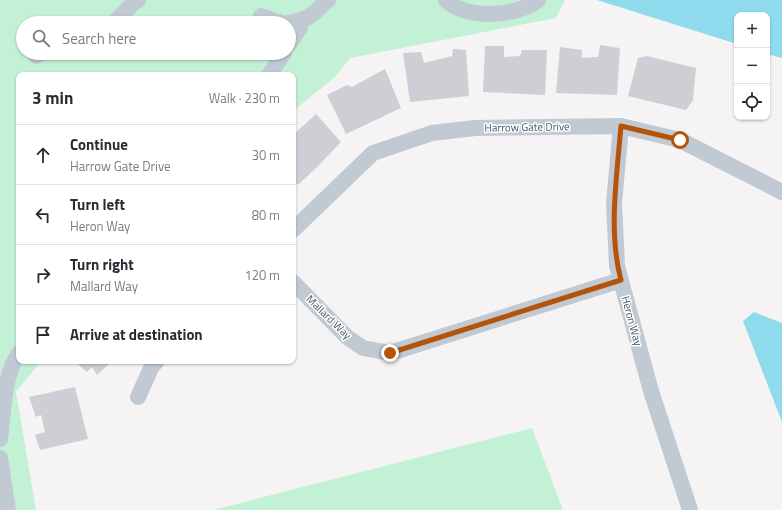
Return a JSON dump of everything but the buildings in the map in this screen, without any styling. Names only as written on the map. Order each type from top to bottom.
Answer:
[{"type":"street","points":[[121,16],[138,0]]},
{"type":"street","points":[[296,22],[313,14],[328,0]]},
{"type":"street","points":[[446,0],[459,9],[485,13],[515,12],[526,8],[538,0]]},
{"type":"street","points":[[296,23],[300,28],[296,34]]},
{"type":"street","points":[[271,72],[279,60]]},
{"type":"street","name":"Harrow Gate Drive","points":[[296,227],[373,153],[432,133],[475,128],[621,126],[680,140],[782,192]]},
{"type":"street","name":"Heron Way","points":[[621,126],[614,203],[617,266],[651,391],[690,510]]},
{"type":"street","name":"Mallard Way","points":[[296,285],[348,337],[363,348],[390,353],[621,280]]},
{"type":"street","points":[[0,438],[6,382],[12,363],[16,357]]},
{"type":"street","points":[[138,397],[154,364]]},
{"type":"street","points":[[0,458],[8,510]]},
{"type":"green space","points":[[0,0],[565,0],[556,18],[350,58],[335,77],[296,109],[296,72],[16,72],[16,364],[39,364],[16,392],[36,510],[0,510]]},
{"type":"green space","points":[[532,428],[563,510],[213,510]]},
{"type":"water","points":[[597,0],[782,0],[782,58],[770,55],[770,12],[734,12],[734,43]]},
{"type":"water","points":[[754,312],[782,323],[782,422],[743,321]]},
{"type":"route","points":[[390,353],[621,280],[617,266],[614,203],[621,126],[680,140]]}]
